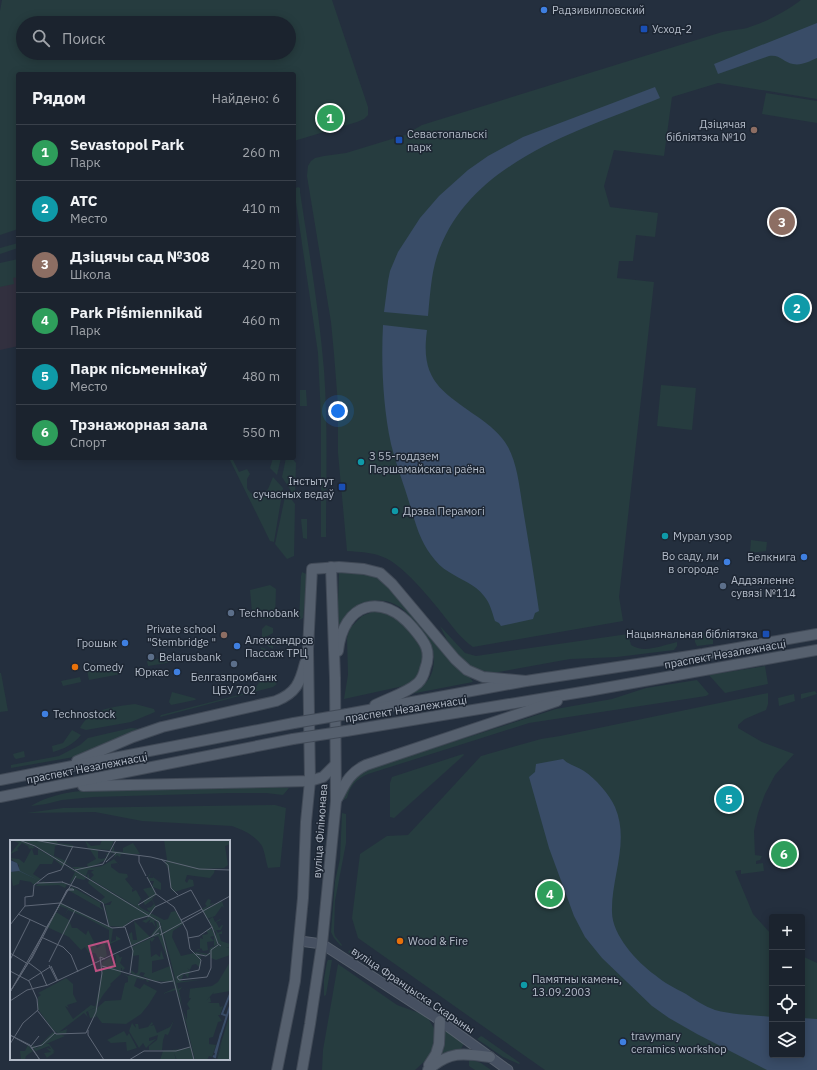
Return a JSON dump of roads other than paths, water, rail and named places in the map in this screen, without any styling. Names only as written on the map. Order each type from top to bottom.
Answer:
[{"type":"main road","name":"вуліца Філімонава","points":[[276,1070],[295,981],[300,941],[306,822],[310,781],[308,649],[312,569],[331,567],[336,801],[322,944],[302,1070]]},
{"type":"main road","points":[[331,567],[373,571],[386,578],[438,637],[455,659],[467,670],[482,677],[526,682]]},
{"type":"main road","points":[[334,678],[338,645],[341,634],[352,617],[363,609],[378,606],[392,610],[405,618],[422,639],[426,646],[428,661],[423,676],[419,682],[401,693],[358,712]]},
{"type":"main road","name":"праспект Незалежнасці","points":[[0,780],[294,722],[817,634]]},
{"type":"main road","points":[[58,768],[162,727],[276,701],[283,698],[292,692],[299,684],[308,649]]},
{"type":"main road","name":"праспект Незалежнасці","points":[[0,797],[293,739],[588,691],[817,650]]},
{"type":"main road","points":[[336,801],[346,781],[352,774],[366,765],[588,691]]},
{"type":"main road","points":[[47,788],[109,784],[310,781],[323,777],[335,765]]},
{"type":"main road","name":"вуліца Францыска Скарыны","points":[[300,941],[322,944],[440,1021],[508,1070]]},
{"type":"main road","points":[[427,1070],[436,1054],[439,1044],[440,1021]]},
{"type":"main road","points":[[427,1070],[438,1061],[455,1054],[490,1057]]},
{"type":"main road","points":[[279,1059],[280,1070]]},
{"type":"water","points":[[817,23],[817,58],[805,63],[796,64],[790,63],[776,56],[769,56],[718,74],[714,64]]},
{"type":"water","points":[[655,87],[660,98],[595,123],[562,138],[529,154],[500,173],[473,196],[452,224],[435,263],[428,316],[384,312],[390,271],[398,252],[420,218],[439,196],[468,170],[488,156],[523,137]]},
{"type":"water","points":[[383,325],[427,330],[427,361],[430,373],[436,382],[453,399],[494,430],[508,447],[514,460],[517,474],[539,611],[535,613],[533,619],[501,626],[495,621],[488,602],[480,592],[472,585],[442,567],[427,550],[416,525],[395,459],[388,430],[383,385]]},
{"type":"water","points":[[563,759],[584,771],[598,782],[615,807],[621,833],[619,860],[612,899],[613,921],[621,939],[633,955],[658,978],[707,1007],[729,1013],[769,1017],[769,1058],[805,1058],[805,1018],[817,1019],[817,1070],[767,1070],[697,1034],[669,1018],[652,1006],[602,958],[585,937],[574,916],[549,848],[529,777],[535,772],[536,764]]},
{"type":"place","name":"Радзивилловский","points":[[544,10]]},
{"type":"place","name":"Усход-2","points":[[644,29]]},
{"type":"place","name":"Sevastopol Park","points":[[330,118]]},
{"type":"place","name":"Дзіцячая бібліятэка №10","points":[[754,130]]},
{"type":"place","name":"Севастопальскі парк","points":[[399,140]]},
{"type":"place","name":"Дзіцячы сад №308","points":[[782,222]]},
{"type":"place","name":"АТС","points":[[797,308]]},
{"type":"place","name":"З 55-годдзем Першамайскага раёна","points":[[361,462]]},
{"type":"place","name":"Інстытут сучасных ведаў","points":[[342,487]]},
{"type":"place","name":"Дрэва Перамогі","points":[[395,511]]},
{"type":"place","name":"Мурал узор","points":[[665,536]]},
{"type":"place","name":"Белкнига","points":[[804,557]]},
{"type":"place","name":"Во саду, ли в огороде","points":[[727,562]]},
{"type":"place","name":"Аддзяленне сувязі №114","points":[[723,586]]},
{"type":"place","name":"Technobank","points":[[231,613]]},
{"type":"place","name":"Нацыянальная бібліятэка","points":[[766,634]]},
{"type":"place","name":"Private school \"Stembridge \"","points":[[224,635]]},
{"type":"place","name":"Грошык","points":[[125,643]]},
{"type":"place","name":"Александров Пассаж ТРЦ","points":[[237,646]]},
{"type":"place","name":"Belarusbank","points":[[151,657]]},
{"type":"place","name":"Белгазпромбанк ЦБУ 702","points":[[234,664]]},
{"type":"place","name":"Comedy","points":[[75,667]]},
{"type":"place","name":"Юркас","points":[[177,672]]},
{"type":"place","name":"Technostock","points":[[45,714]]},
{"type":"place","name":"Парк пісьменнікаў","points":[[729,799]]},
{"type":"place","name":"Трэнажорная зала","points":[[784,854]]},
{"type":"place","name":"Park Piśmiennikaŭ","points":[[550,894]]},
{"type":"place","name":"Wood & Fire","points":[[400,941]]},
{"type":"place","name":"Памятны камень, 13.09.2003","points":[[524,985]]},
{"type":"place","name":"travymary ceramics workshop","points":[[623,1042]]}]
